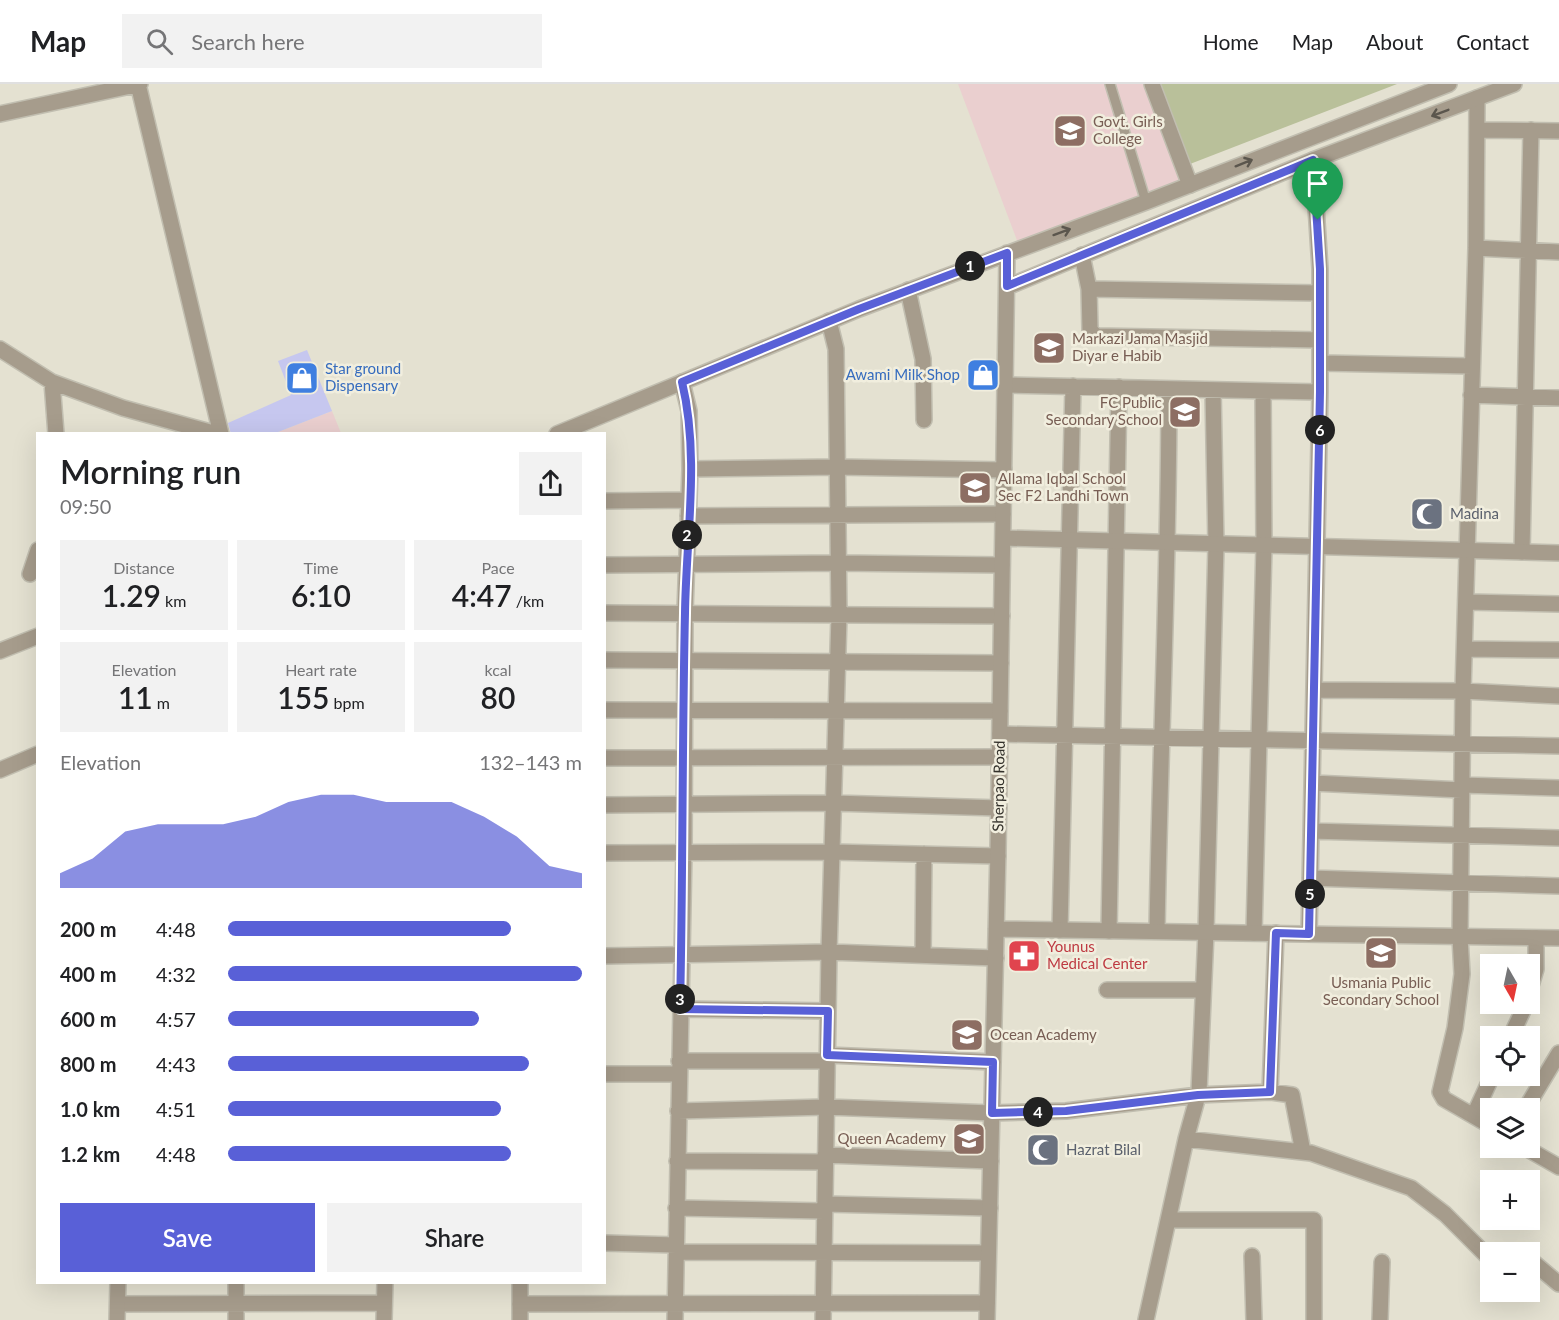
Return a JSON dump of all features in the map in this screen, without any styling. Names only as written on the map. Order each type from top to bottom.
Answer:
[{"type":"street","points":[[0,114],[139,84],[219,432]]},
{"type":"street","points":[[1152,84],[1190,185]]},
{"type":"street","points":[[562,432],[908,290],[1146,202],[1449,84]]},
{"type":"street","points":[[1007,286],[1313,160],[1514,84]]},
{"type":"street","points":[[1477,99],[1476,248],[1463,691],[1460,937],[1462,974],[1455,1028],[1440,1092],[1444,1099],[1480,1119]]},
{"type":"street","points":[[1476,130],[1559,131]]},
{"type":"street","points":[[1522,552],[1531,130]]},
{"type":"street","points":[[1309,934],[1320,392],[1320,293],[1313,160]]},
{"type":"street","points":[[1476,248],[1559,252]]},
{"type":"street","name":"Sherpao Road","points":[[987,1320],[1000,757],[1007,253]]},
{"type":"street","points":[[1082,255],[1089,289],[1090,330],[1096,336],[1320,340]]},
{"type":"street","points":[[1089,289],[1320,293]]},
{"type":"street","points":[[908,290],[923,359],[924,420]]},
{"type":"street","points":[[823,1320],[829,952],[839,616],[836,349],[829,321]]},
{"type":"street","points":[[0,349],[52,382],[123,408],[212,432]]},
{"type":"street","points":[[1320,363],[1472,366]]},
{"type":"street","points":[[52,382],[56,432]]},
{"type":"street","points":[[675,1312],[684,851],[684,661],[690,469],[689,411],[682,382]]},
{"type":"street","points":[[1005,385],[1320,392]]},
{"type":"street","points":[[1060,930],[1073,386]]},
{"type":"street","points":[[1109,930],[1119,387]]},
{"type":"street","points":[[1157,931],[1160,738],[1169,543],[1169,388]]},
{"type":"street","points":[[1146,1320],[1198,1095],[1206,932],[1216,545],[1213,390]]},
{"type":"street","points":[[1254,933],[1264,546],[1263,391]]},
{"type":"street","points":[[1472,395],[1559,398]]},
{"type":"street","points":[[690,469],[837,467],[1004,470]]},
{"type":"street","points":[[606,501],[689,500]]},
{"type":"street","points":[[688,516],[1003,514]]},
{"type":"street","points":[[1003,538],[1559,553]]},
{"type":"street","points":[[30,574],[36,556]]},
{"type":"street","points":[[606,565],[838,562],[1002,565]]},
{"type":"street","points":[[1466,602],[1559,604]]},
{"type":"street","points":[[606,613],[1002,616]]},
{"type":"street","points":[[0,651],[36,637]]},
{"type":"street","points":[[1465,649],[1559,650]]},
{"type":"street","points":[[606,660],[1001,663]]},
{"type":"street","points":[[1315,690],[1463,691],[1559,696]]},
{"type":"street","points":[[606,710],[1000,711]]},
{"type":"street","points":[[1000,734],[1559,746]]},
{"type":"street","points":[[0,770],[20,764],[36,755]]},
{"type":"street","points":[[606,758],[684,760],[835,756],[1000,757]]},
{"type":"street","points":[[1312,783],[1559,788]]},
{"type":"street","points":[[606,805],[833,803],[999,808]]},
{"type":"street","points":[[1311,831],[1559,838]]},
{"type":"street","points":[[606,853],[832,852],[998,856]]},
{"type":"street","points":[[922,955],[924,854]]},
{"type":"street","points":[[1310,878],[1559,886]]},
{"type":"street","points":[[996,929],[1559,939]]},
{"type":"street","points":[[1270,1092],[1276,933]]},
{"type":"street","points":[[1536,938],[1536,954]]},
{"type":"street","points":[[606,956],[829,952],[996,958]]},
{"type":"street","points":[[1107,990],[1203,990]]},
{"type":"street","points":[[680,1009],[828,1011]]},
{"type":"street","points":[[1532,1098],[1559,1053]]},
{"type":"street","points":[[606,1074],[827,1058],[993,1062]]},
{"type":"street","points":[[1474,1115],[1487,1086]]},
{"type":"street","points":[[678,1111],[826,1107],[992,1113],[1066,1111],[1198,1095],[1270,1092],[1292,1095],[1303,1152]]},
{"type":"street","points":[[1186,1139],[1303,1152],[1411,1188],[1445,1214],[1480,1249]]},
{"type":"street","points":[[1540,1156],[1559,1167]]},
{"type":"street","points":[[677,1161],[825,1159],[991,1161]]},
{"type":"street","points":[[676,1208],[990,1208]]},
{"type":"street","points":[[1168,1220],[1314,1220],[1314,1320]]},
{"type":"street","points":[[606,1243],[824,1254],[988,1253]]},
{"type":"street","points":[[1252,1256],[1254,1320]]},
{"type":"street","points":[[1380,1320],[1382,1263]]},
{"type":"street","points":[[1540,1268],[1559,1284]]},
{"type":"street","points":[[117,1320],[118,1284]]},
{"type":"street","points":[[236,1284],[236,1320]]},
{"type":"street","points":[[384,1320],[385,1284]]},
{"type":"street","points":[[520,1284],[520,1320]]},
{"type":"street","points":[[520,1304],[675,1312],[823,1301],[987,1303]]},
{"type":"street","points":[[118,1304],[384,1303]]},
{"type":"lane","points":[[1110,84],[1146,202]]},
{"type":"shaded area","name":"Govt. Girls College","points":[[958,84],[1147,84],[1183,179],[1018,243]]},
{"type":"shaded area","points":[[332,411],[341,432],[278,432]]},
{"type":"green space","points":[[1161,84],[1397,84],[1190,164]]},
{"type":"building","name":"Star ground Dispensary","points":[[307,350],[332,411],[278,432],[230,432],[228,423],[291,395],[278,361]]},
{"type":"place","name":"Govt. Girls College","points":[[1070,131]]},
{"type":"place","name":"Markazi Jama Masjid Diyar e Habib","points":[[1049,348]]},
{"type":"place","name":"Awami Milk Shop","points":[[983,375]]},
{"type":"place","name":"Star ground Dispensary","points":[[302,378]]},
{"type":"place","name":"FC Public Secondary School","points":[[1185,412]]},
{"type":"place","name":"Allama Iqbal School Sec F2 Landhi Town","points":[[975,488]]},
{"type":"place","name":"Madina","points":[[1427,514]]},
{"type":"place","name":"Usmania Public Secondary School","points":[[1381,953]]},
{"type":"place","name":"Younus Medical Center","points":[[1024,956]]},
{"type":"place","name":"Ocean Academy","points":[[967,1035]]},
{"type":"place","name":"Queen Academy","points":[[969,1139]]},
{"type":"place","name":"Hazrat Bilal","points":[[1043,1150]]},
{"type":"route","points":[[1313,160],[1318,220],[1320,392],[1309,934],[1276,933],[1270,1092],[1198,1095],[1066,1111],[992,1113],[993,1062],[827,1055],[828,1011],[680,1009],[684,851],[684,661],[690,469],[689,411],[682,382],[859,309],[1007,253],[1007,286],[1313,160]]}]
